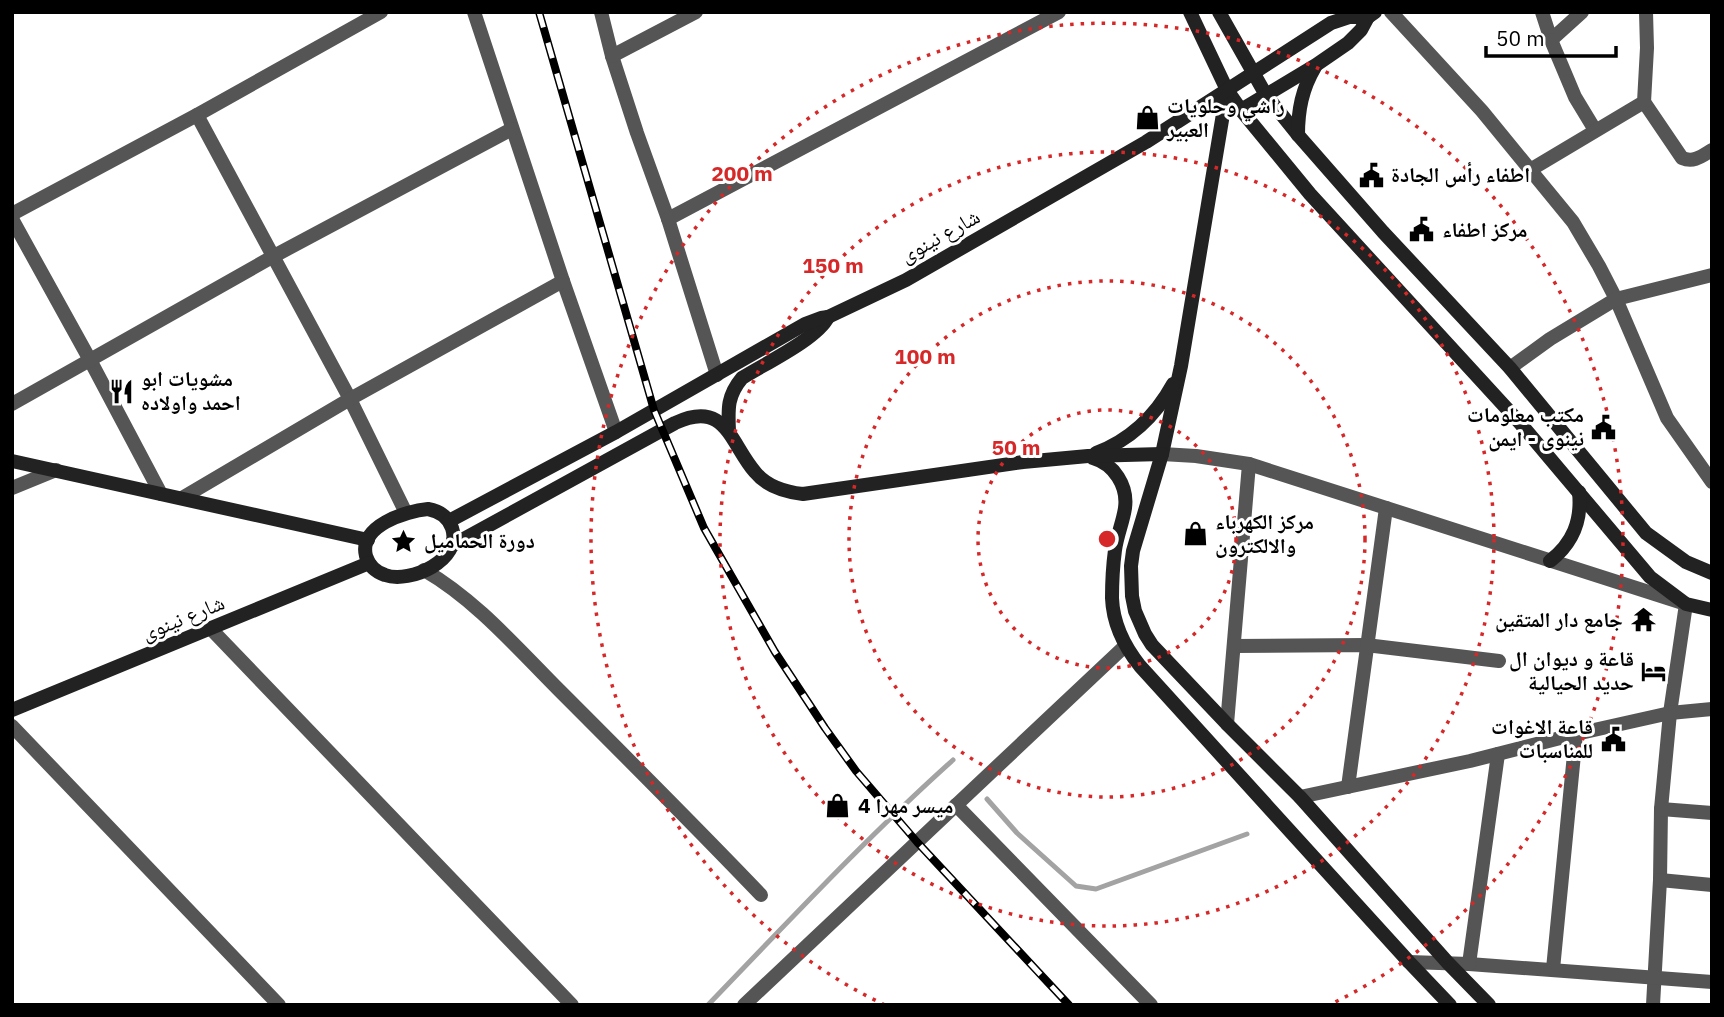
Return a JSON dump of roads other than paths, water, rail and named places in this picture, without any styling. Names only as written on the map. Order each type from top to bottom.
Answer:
[{"type":"main road","points":[[1190,12],[1227,90],[1310,194],[1520,423],[1650,577],[1686,604],[1712,610]]},
{"type":"main road","points":[[1219,12],[1266,95],[1298,135],[1383,232],[1510,368],[1646,533],[1686,562],[1712,573]]},
{"type":"main road","name":"شارع نينوى","points":[[449,521],[616,432],[810,322],[828,317],[906,280],[1146,142],[1331,23],[1372,14]]},
{"type":"main road","name":"شارع نينوى","points":[[1241,110],[1316,65],[1357,36],[1372,14]]},
{"type":"main road","points":[[1298,135],[1301,99],[1316,65]]},
{"type":"main road","points":[[1227,90],[1181,366],[1162,454],[1133,551],[1132,596],[1139,623],[1152,645],[1300,797],[1489,1005]]},
{"type":"main road","points":[[1362,248],[1383,232]]},
{"type":"main road","points":[[729,432],[728,409],[734,387],[742,378],[808,338],[820,329],[828,317]]},
{"type":"main road","points":[[1088,456],[1119,442],[1145,421],[1166,396],[1181,366]]},
{"type":"main road","points":[[453,545],[684,419],[703,417],[722,424],[761,478],[777,488],[803,494],[1002,464],[1088,456],[1162,454]]},
{"type":"main road","points":[[1088,456],[1109,466],[1122,484],[1125,495],[1115,550],[1112,600],[1125,646],[1140,666],[1450,1005]]},
{"type":"main road","points":[[12,461],[368,540]]},
{"type":"main road","points":[[1550,561],[1561,553],[1575,531],[1579,519],[1579,492]]},
{"type":"main road","points":[[428,509],[443,514],[449,521],[454,537],[453,545],[446,557],[424,570],[400,578],[378,572],[369,564],[365,553],[368,540],[384,524],[406,513],[428,509]]},
{"type":"main road","name":"شارع نينوى","points":[[12,710],[369,564]]},
{"type":"main road","points":[[1112,600],[1132,596]]},
{"type":"street","points":[[12,214],[381,12]]},
{"type":"street","points":[[474,12],[616,432]]},
{"type":"street","points":[[601,12],[636,133],[668,219],[717,374]]},
{"type":"street","points":[[612,56],[696,12]]},
{"type":"street","points":[[668,219],[1059,12]]},
{"type":"street","points":[[1391,12],[1482,111],[1573,222],[1615,299],[1667,418],[1712,482]]},
{"type":"street","points":[[1542,12],[1575,97],[1595,130]]},
{"type":"street","points":[[1551,40],[1582,12]]},
{"type":"street","points":[[1646,12],[1644,102],[1682,158],[1689,161],[1698,159],[1712,150]]},
{"type":"street","points":[[1531,170],[1644,102]]},
{"type":"street","points":[[197,115],[350,399],[406,513]]},
{"type":"street","points":[[12,404],[274,256],[512,129]]},
{"type":"street","points":[[12,219],[161,494]]},
{"type":"street","points":[[1510,368],[1550,339],[1615,299],[1712,275]]},
{"type":"street","points":[[182,498],[350,399],[563,281]]},
{"type":"street","points":[[1162,454],[1249,464],[1686,604],[1670,713],[1661,809],[1653,1005]]},
{"type":"street","points":[[1227,724],[1249,464]]},
{"type":"street","points":[[12,488],[56,470]]},
{"type":"street","points":[[1348,787],[1386,508]]},
{"type":"street","points":[[424,570],[456,592],[512,643],[761,895]]},
{"type":"street","points":[[211,629],[572,1005]]},
{"type":"street","points":[[1234,646],[1366,645],[1499,661]]},
{"type":"street","points":[[744,1005],[1125,646]]},
{"type":"street","points":[[1300,797],[1670,713],[1712,709]]},
{"type":"street","points":[[12,726],[279,1005]]},
{"type":"street","points":[[1553,970],[1576,734]]},
{"type":"street","points":[[1469,964],[1498,754]]},
{"type":"street","points":[[956,805],[1151,1005]]},
{"type":"street","points":[[1661,809],[1712,813]]},
{"type":"street","points":[[1660,880],[1712,885]]},
{"type":"street","points":[[1409,962],[1712,982]]},
{"type":"waterway","points":[[708,1005],[859,849],[953,760]]},
{"type":"waterway","points":[[987,799],[1017,833],[1076,886],[1096,889],[1247,834]]},
{"type":"railway","points":[[539,12],[654,410],[704,528],[775,652],[856,771],[917,842],[1069,1005]]},
{"type":"place","name":"راشي وحلويات العبير","points":[[1147,118]]},
{"type":"place","name":"اطفاء رأس الجادة","points":[[1371,175]]},
{"type":"place","name":"مركز اطفاء","points":[[1422,230]]},
{"type":"place","name":"مشويات ابو احمد واولاده","points":[[121,391]]},
{"type":"place","name":"مكتب معلومات نينوى - ايمن","points":[[1604,427]]},
{"type":"place","name":"مركز الكهرباء والالكترون","points":[[1195,534]]},
{"type":"place","name":"دورة الحماميل","points":[[404,541]]},
{"type":"place","name":"جامع دار المتقين","points":[[1643,620]]},
{"type":"place","name":"قاعة و ديوان ال حديد الحيالية","points":[[1654,671]]},
{"type":"place","name":"قاعة الاغوات للمناسبات","points":[[1613,739]]},
{"type":"place","name":"ميسر مهرا 4","points":[[838,806]]}]
